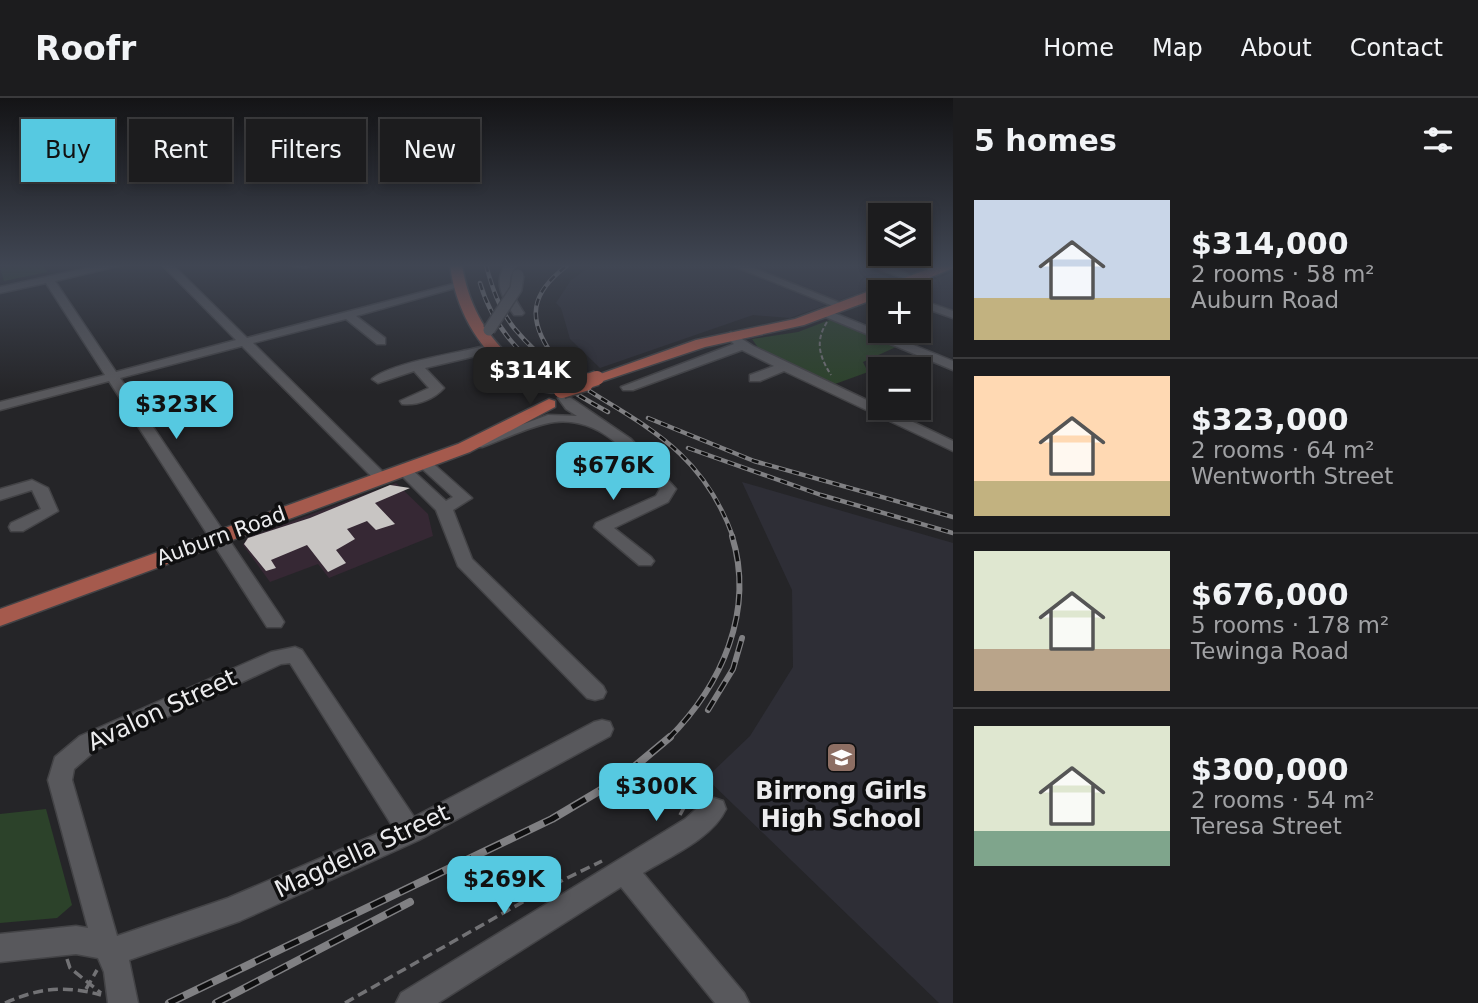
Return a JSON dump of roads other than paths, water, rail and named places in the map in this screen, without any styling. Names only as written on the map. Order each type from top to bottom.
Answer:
[{"type":"main road","points":[[465,307],[484,331],[493,348],[527,378],[554,395]]},
{"type":"main road","name":"Auburn Road","points":[[423,462],[526,406],[554,395],[602,378],[827,316],[840,307]]},
{"type":"main road","name":"Auburn Road","points":[[0,618],[464,448],[554,395]]},
{"type":"street","points":[[66,307],[274,622]]},
{"type":"street","points":[[210,307],[380,477]]},
{"type":"street","points":[[0,406],[377,307]]},
{"type":"street","points":[[484,331],[502,307]]},
{"type":"street","points":[[514,307],[518,313]]},
{"type":"street","points":[[933,307],[953,315]]},
{"type":"street","points":[[348,315],[380,341]]},
{"type":"street","points":[[827,316],[953,366]]},
{"type":"street","points":[[737,340],[953,447]]},
{"type":"street","name":"Auburn Road","points":[[628,387],[737,340]]},
{"type":"street","points":[[378,379],[416,366],[493,348]]},
{"type":"street","points":[[407,401],[437,388],[416,366]]},
{"type":"street","points":[[755,378],[785,366]]},
{"type":"street","points":[[554,395],[638,453],[668,489],[662,499],[602,527],[645,561]]},
{"type":"street","name":"Auburn Road","points":[[464,448],[553,418],[596,423]]},
{"type":"street","points":[[423,462],[464,562],[595,692]]},
{"type":"street","points":[[0,495],[28,483],[39,485],[44,491],[50,511],[17,527]]},
{"type":"street","name":"Avalon Street","points":[[113,998],[109,949],[62,789],[60,772],[63,764],[88,743],[278,657],[295,654],[410,832]]},
{"type":"street","name":"Magdella Street","points":[[109,949],[230,911],[410,832],[602,729]]},
{"type":"street","points":[[411,1003],[615,865],[694,827],[714,809]]},
{"type":"street","points":[[615,865],[734,1003]]},
{"type":"street","points":[[0,948],[88,940],[109,949]]},
{"type":"railway","points":[[490,307],[500,326],[530,360],[547,375],[608,412]]},
{"type":"railway","points":[[501,307],[514,328],[542,357],[572,380],[663,439],[690,464],[714,496],[733,537]]},
{"type":"railway","points":[[536,307],[539,331],[554,357]]},
{"type":"railway","points":[[648,418],[754,461],[953,517]]},
{"type":"railway","points":[[688,448],[821,495],[953,533]]},
{"type":"railway","points":[[669,738],[704,695],[729,645],[739,592],[738,564],[732,536]]},
{"type":"railway","points":[[708,710],[733,669],[742,638]]},
{"type":"railway","points":[[169,1003],[552,819],[621,778],[669,738]]},
{"type":"railway","points":[[216,1003],[410,902]]},
{"type":"place","name":"Birrong Girls High School","points":[[841,757]]}]
